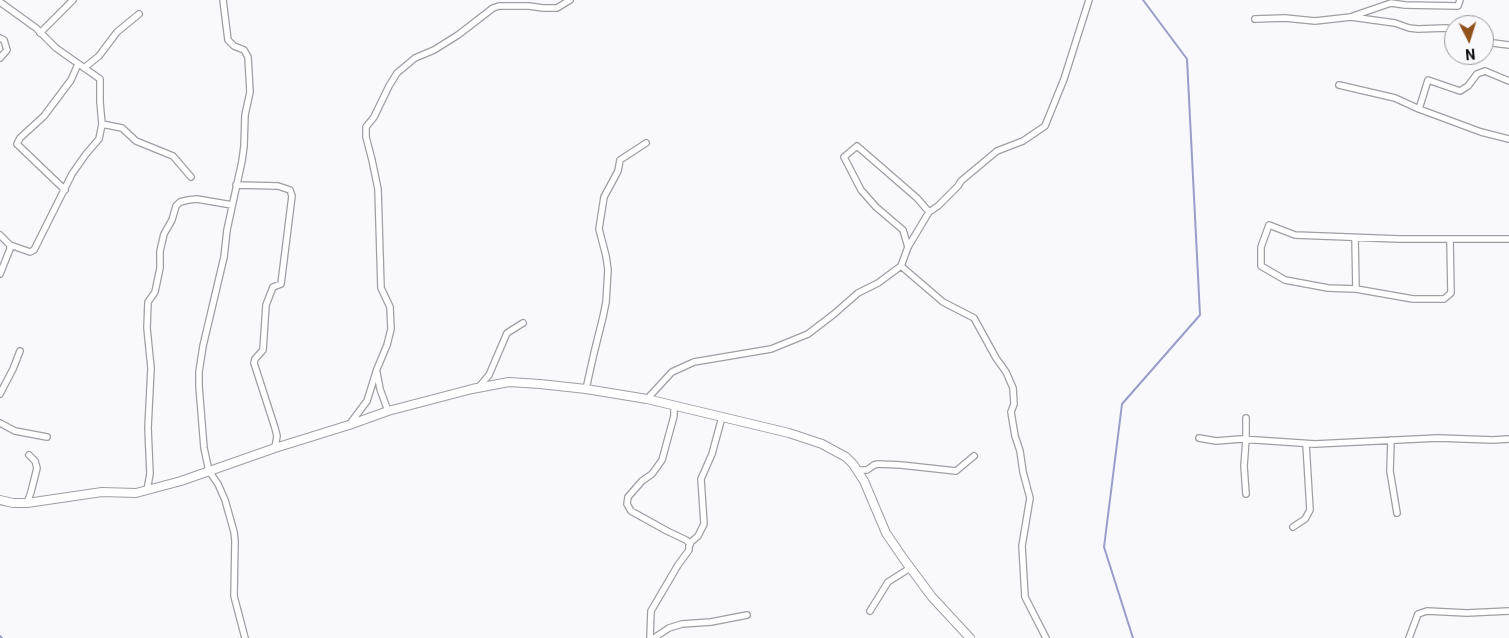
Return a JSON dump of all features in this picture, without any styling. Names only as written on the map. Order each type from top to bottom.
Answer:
[{"type":"street","points":[[40,33],[73,0]]},
{"type":"street","points":[[223,0],[228,40],[234,46],[244,50],[248,57],[250,92],[245,115],[244,146],[224,257],[202,346],[199,372],[202,439],[209,471],[218,484],[225,500],[234,532],[234,596],[246,638]]},
{"type":"street","points":[[349,425],[367,401],[387,345],[392,315],[381,288],[378,189],[366,137],[366,127],[374,117],[397,73],[415,58],[434,50],[458,35],[493,8],[506,6],[557,8],[570,0]]},
{"type":"street","points":[[647,399],[672,372],[694,362],[771,349],[808,334],[858,293],[901,266],[908,247],[930,212],[961,181],[996,150],[1024,141],[1044,126],[1064,80],[1089,0]]},
{"type":"street","points":[[1255,19],[1285,18],[1315,21],[1351,17],[1391,3],[1458,6],[1460,0]]},
{"type":"street","points":[[0,2],[36,28],[56,48],[100,79],[102,124],[99,139],[72,174],[34,250],[30,252],[10,245],[0,235]]},
{"type":"street","points":[[84,68],[99,56],[117,32],[140,14]]},
{"type":"street","points":[[1351,17],[1395,23],[1409,28],[1444,28]]},
{"type":"street","points":[[0,38],[4,40],[7,50],[0,58]]},
{"type":"street","points":[[1494,43],[1509,45]]},
{"type":"street","points":[[65,190],[17,144],[20,138],[44,116],[71,80],[78,64]]},
{"type":"street","points":[[1419,109],[1428,80],[1460,91],[1468,86],[1477,74],[1485,72],[1509,81]]},
{"type":"street","points":[[1338,85],[1394,98],[1466,127],[1509,138]]},
{"type":"street","points":[[102,124],[122,128],[136,141],[173,156],[191,177]]},
{"type":"street","points":[[586,389],[606,302],[608,270],[599,229],[604,197],[618,171],[620,160],[646,143]]},
{"type":"street","points":[[908,247],[903,230],[876,207],[861,190],[844,157],[857,146],[918,198],[930,212]]},
{"type":"street","points":[[236,185],[278,186],[290,190],[292,196],[281,284],[274,287],[266,305],[264,350],[255,359],[254,363],[277,436],[275,448]]},
{"type":"street","points":[[147,490],[150,474],[148,428],[151,368],[147,328],[148,302],[155,292],[164,234],[172,220],[176,206],[180,202],[197,199],[232,205]]},
{"type":"street","points":[[1450,240],[1451,293],[1444,299],[1413,298],[1356,289],[1328,288],[1285,280],[1260,266],[1261,247],[1268,225],[1295,235],[1355,238],[1509,240]]},
{"type":"street","points":[[1355,238],[1356,289]]},
{"type":"street","points":[[0,274],[10,245]]},
{"type":"street","points":[[901,266],[944,302],[974,318],[1006,372],[1013,388],[1014,404],[1012,412],[1015,436],[1030,498],[1022,546],[1025,597],[1046,638]]},
{"type":"street","points":[[478,388],[489,375],[507,332],[523,323]]},
{"type":"street","points":[[0,394],[20,351]]},
{"type":"street","points":[[377,369],[380,389],[388,411]]},
{"type":"street","points":[[0,500],[27,503],[102,492],[136,493],[181,481],[388,411],[509,382],[586,389],[647,399],[790,433],[822,444],[846,457],[858,470],[869,491],[886,533],[910,568],[945,612],[970,638]]},
{"type":"street","points":[[674,406],[674,416],[662,460],[652,474],[642,481],[628,497],[626,504],[631,511],[667,532],[686,540],[689,543],[689,547]]},
{"type":"street","points":[[650,638],[651,610],[689,550],[691,542],[698,536],[704,524],[701,479],[712,454],[722,417]]},
{"type":"street","points":[[1246,418],[1244,466],[1246,494]]},
{"type":"street","points":[[0,424],[15,431],[47,437]]},
{"type":"street","points":[[1199,438],[1216,441],[1246,439],[1306,444],[1438,438],[1509,439]]},
{"type":"street","points":[[1391,440],[1390,471],[1396,513]]},
{"type":"street","points":[[1293,527],[1305,519],[1310,510],[1306,444]]},
{"type":"street","points":[[27,503],[37,468],[35,461],[29,455]]},
{"type":"street","points":[[858,470],[867,470],[874,465],[886,464],[956,471],[974,456]]},
{"type":"street","points":[[870,611],[888,582],[910,568]]},
{"type":"street","points":[[1409,638],[1414,629],[1418,614],[1427,610],[1467,614],[1509,611]]},
{"type":"street","points":[[654,638],[668,628],[682,624],[711,622],[747,615]]},
{"type":"waterway","points":[[1133,638],[1104,547],[1122,404],[1200,315],[1187,59],[1143,0]]}]
